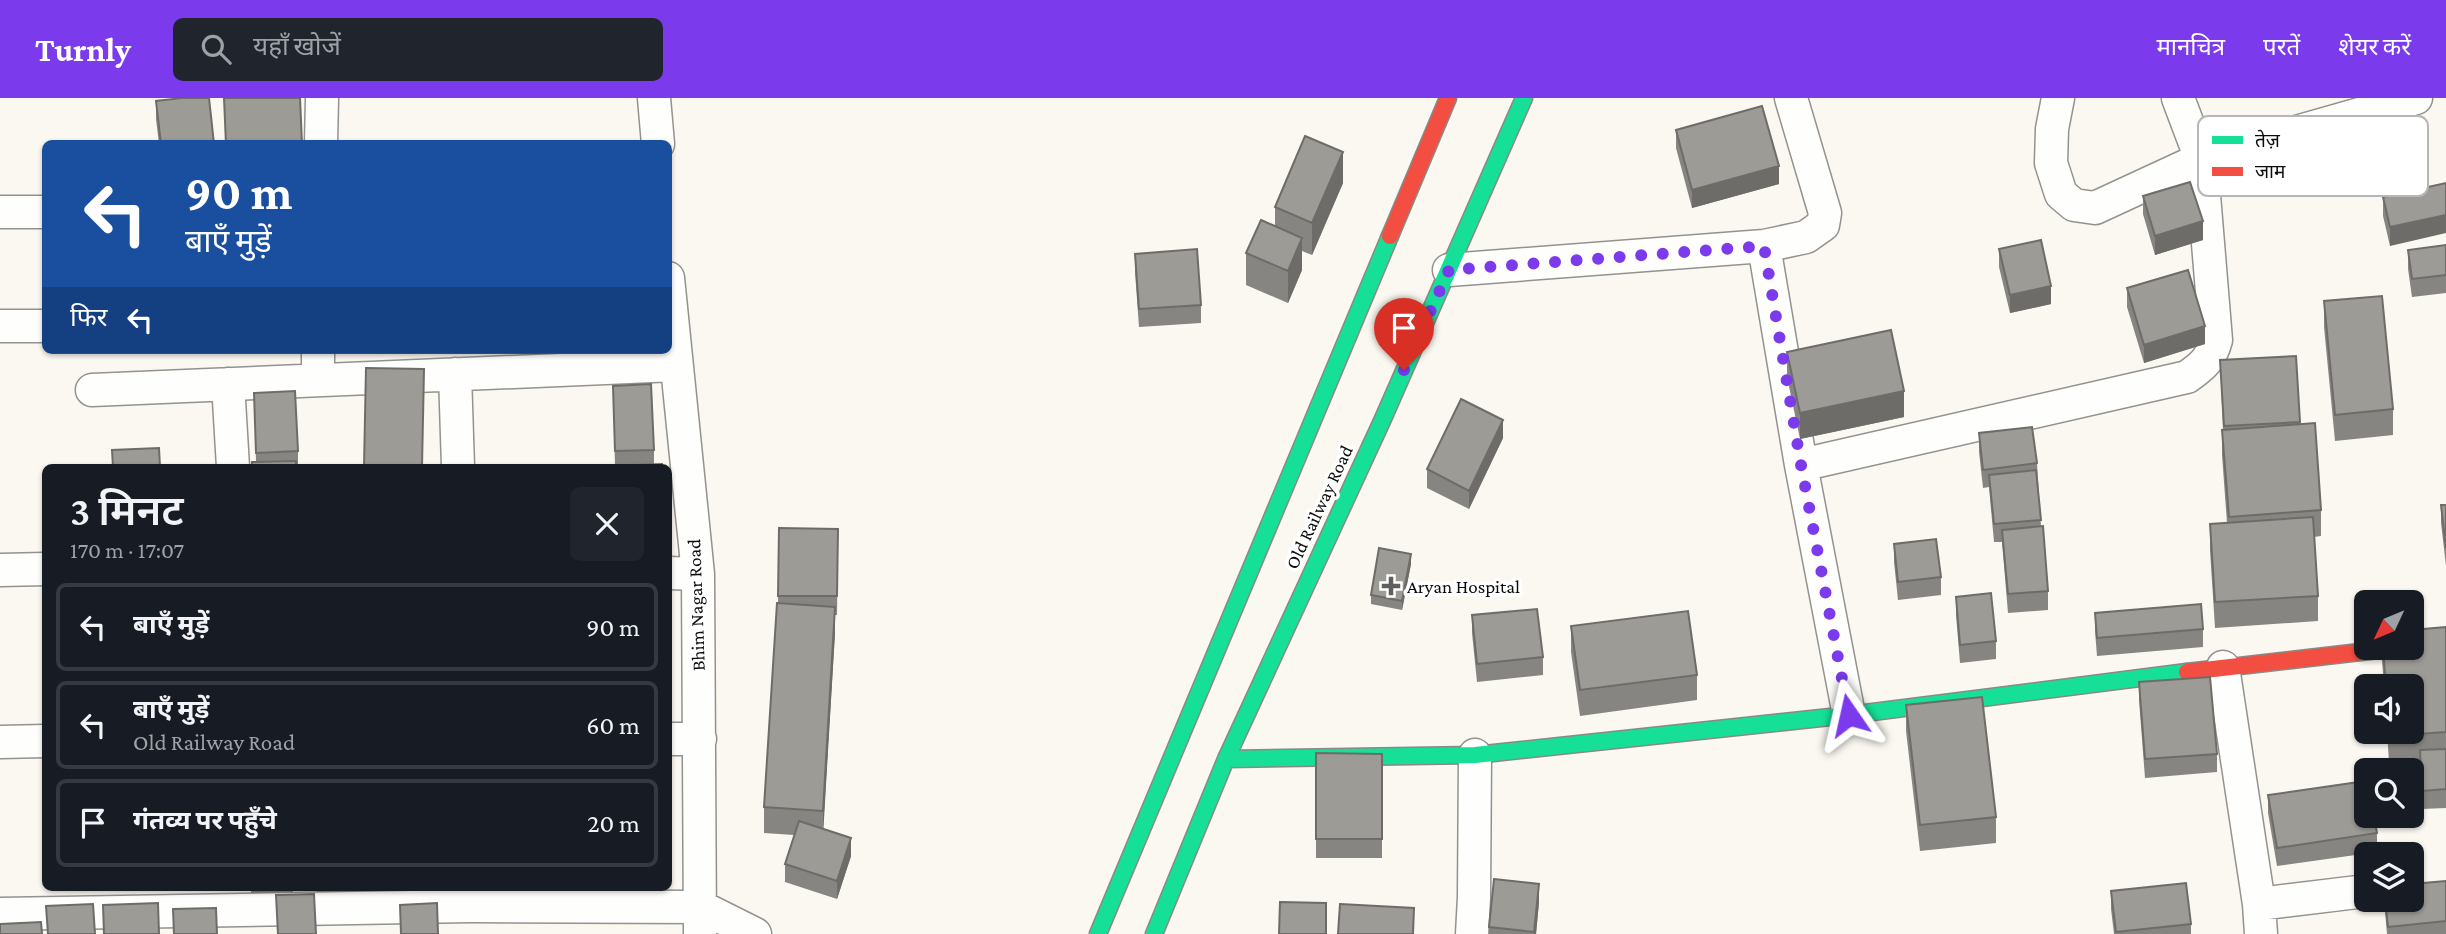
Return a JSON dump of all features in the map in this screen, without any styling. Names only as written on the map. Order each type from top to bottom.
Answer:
[{"type":"main road","name":"Old Railway Road","points":[[1098,934],[1448,98]]},
{"type":"main road","name":"Old Railway Road","points":[[1154,934],[1226,759],[1382,421],[1524,98]]},
{"type":"main road","points":[[1226,759],[1475,755],[1849,715],[2354,652]]},
{"type":"street","points":[[321,140],[322,98]]},
{"type":"street","points":[[654,98],[658,140]]},
{"type":"street","points":[[1449,270],[1764,246],[1806,237],[1823,225],[1825,213],[1791,98]]},
{"type":"street","points":[[2058,98],[2052,129],[2051,163],[2061,194],[2074,205],[2095,208],[2198,160]]},
{"type":"street","points":[[2178,98],[2198,151]]},
{"type":"street","points":[[2353,116],[2416,98]]},
{"type":"street","points":[[1801,465],[2187,377],[2206,364],[2213,354],[2216,340],[2204,196]]},
{"type":"street","points":[[0,212],[42,212]]},
{"type":"street","points":[[1764,246],[1801,465],[1849,715]]},
{"type":"street","name":"Bhim Nagar Road","points":[[672,322],[683,573],[700,739],[700,920]]},
{"type":"street","points":[[0,326],[42,326]]},
{"type":"street","points":[[92,390],[228,384],[318,365],[455,374],[676,365]]},
{"type":"street","points":[[455,374],[458,464]]},
{"type":"street","points":[[228,384],[233,464]]},
{"type":"street","points":[[0,570],[42,569]]},
{"type":"street","points":[[2223,667],[2260,919],[2354,894]]},
{"type":"street","points":[[672,739],[700,739]]},
{"type":"street","points":[[0,742],[42,741]]},
{"type":"street","points":[[1472,934],[1475,755]]},
{"type":"street","points":[[0,914],[470,909],[700,920],[755,934]]},
{"type":"building","points":[[209,98],[214,140],[161,140],[156,101]]},
{"type":"building","points":[[224,98],[300,98],[302,140],[226,140]]},
{"type":"building","points":[[1762,106],[1779,166],[1692,190],[1676,130]]},
{"type":"building","points":[[1305,136],[1343,152],[1312,223],[1275,207]]},
{"type":"building","points":[[2190,182],[2203,221],[2155,236],[2143,196]]},
{"type":"building","points":[[2446,183],[2446,215],[2390,227],[2383,197],[2428,196],[2428,187]]},
{"type":"building","points":[[1261,220],[1302,238],[1288,271],[1246,253]]},
{"type":"building","points":[[2041,240],[2051,286],[2010,295],[1999,249]]},
{"type":"building","points":[[2446,245],[2446,275],[2412,279],[2408,250]]},
{"type":"building","points":[[1197,249],[1201,305],[1139,309],[1135,254]]},
{"type":"building","points":[[2188,270],[2205,326],[2144,345],[2127,288]]},
{"type":"building","points":[[2382,296],[2393,409],[2335,415],[2324,301]]},
{"type":"building","points":[[1891,330],[1904,391],[1800,413],[1787,352]]},
{"type":"building","points":[[2296,356],[2300,422],[2224,426],[2220,360]]},
{"type":"building","points":[[366,368],[424,369],[422,464],[364,464]]},
{"type":"building","points":[[651,384],[654,450],[615,451],[613,386]]},
{"type":"building","points":[[295,391],[298,451],[256,453],[254,393]]},
{"type":"building","points":[[1461,399],[1503,420],[1469,491],[1427,469]]},
{"type":"building","points":[[2315,423],[2321,510],[2229,517],[2222,430]]},
{"type":"building","points":[[2032,427],[2037,463],[1983,470],[1979,433]]},
{"type":"building","points":[[159,448],[160,464],[113,464],[112,450]]},
{"type":"building","points":[[296,461],[296,464],[252,464]]},
{"type":"building","points":[[2036,470],[2041,520],[1994,524],[1989,475]]},
{"type":"building","points":[[2441,505],[2446,505],[2446,548]]},
{"type":"building","points":[[2313,517],[2318,596],[2215,602],[2210,524]]},
{"type":"building","points":[[2043,526],[2048,591],[2008,594],[2002,530]]},
{"type":"building","points":[[779,528],[838,529],[837,596],[778,596]]},
{"type":"building","points":[[1936,539],[1941,577],[1898,582],[1894,544]]},
{"type":"building","points":[[1379,548],[1411,554],[1402,601],[1371,595]]},
{"type":"building","points":[[1991,593],[1996,641],[1960,645],[1956,597]]},
{"type":"building","points":[[777,603],[835,607],[823,811],[764,807]]},
{"type":"building","points":[[2201,604],[2203,629],[2097,638],[2095,613]]},
{"type":"building","points":[[1537,609],[1543,657],[1477,664],[1472,615]]},
{"type":"building","points":[[1688,611],[1697,675],[1580,690],[1571,626]]},
{"type":"building","points":[[2446,627],[2446,732],[2424,734],[2424,674],[2385,674],[2384,660],[2424,660],[2424,629]]},
{"type":"building","points":[[2210,677],[2217,754],[2145,759],[2139,682]]},
{"type":"building","points":[[1982,697],[1996,817],[1920,825],[1906,705]]},
{"type":"building","points":[[2446,749],[2446,789],[2424,791],[2424,758],[2420,758],[2420,750]]},
{"type":"building","points":[[1316,753],[1382,754],[1382,839],[1316,839]]},
{"type":"building","points":[[2354,783],[2354,828],[2376,828],[2377,833],[2277,848],[2268,795]]},
{"type":"building","points":[[799,821],[851,838],[837,881],[785,864]]},
{"type":"building","points":[[1494,879],[1539,884],[1534,932],[1489,927]]},
{"type":"building","points":[[2446,881],[2446,921],[2388,927],[2386,912],[2424,912],[2424,883]]},
{"type":"building","points":[[2186,883],[2191,924],[2116,932],[2111,891]]},
{"type":"building","points":[[314,894],[316,934],[278,934],[276,895]]},
{"type":"building","points":[[1280,902],[1326,903],[1326,934],[1279,934]]},
{"type":"building","points":[[158,903],[159,934],[104,934],[103,905]]},
{"type":"building","points":[[437,903],[438,934],[401,934],[400,905]]},
{"type":"building","points":[[93,904],[95,934],[48,934],[46,906]]},
{"type":"building","points":[[1340,904],[1414,908],[1413,934],[1338,934]]},
{"type":"building","points":[[216,908],[217,934],[174,934],[173,909]]},
{"type":"building","points":[[41,922],[42,934],[0,934],[0,924]]},
{"type":"traffic: fast","points":[[1154,934],[1226,759],[1382,421],[1524,98]]},
{"type":"traffic: fast","points":[[1098,934],[1390,236]]},
{"type":"traffic: fast","points":[[1226,759],[1475,755],[1849,715],[2187,672]]},
{"type":"traffic: jam","points":[[1390,236],[1448,98]]},
{"type":"traffic: jam","points":[[2187,672],[2354,653]]},
{"type":"place","name":"Aryan Hospital","points":[[1391,586]]},
{"type":"route","points":[[1404,370],[1449,270],[1764,246],[1801,465],[1849,715]]}]
